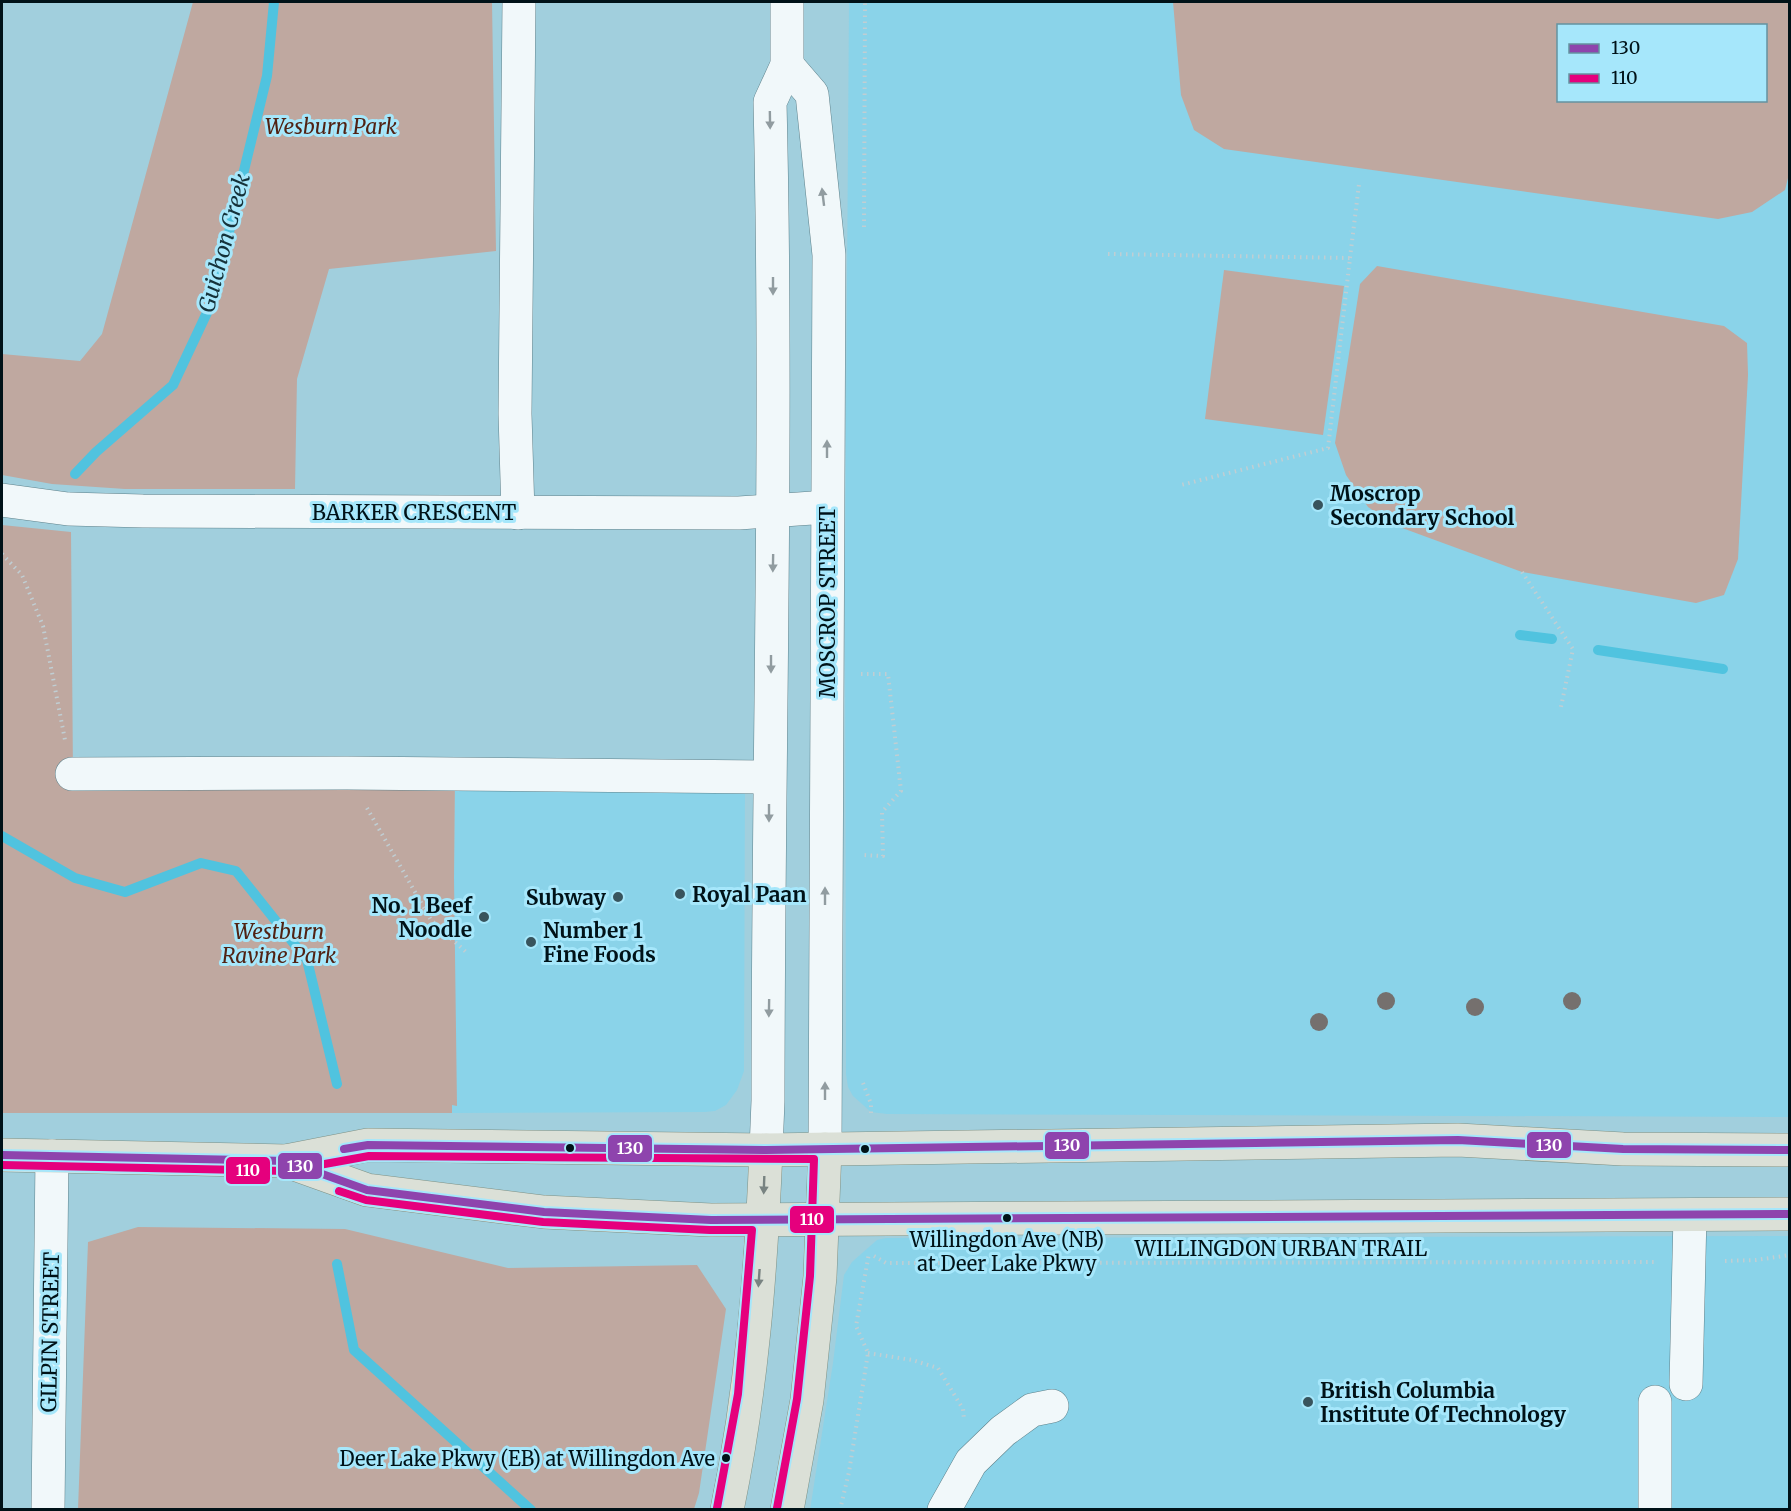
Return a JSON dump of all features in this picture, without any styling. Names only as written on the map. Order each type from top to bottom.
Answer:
[{"type":"main road","points":[[2,1155],[286,1161],[368,1145],[765,1150],[1458,1140],[1623,1149],[1790,1150]]},
{"type":"main road","points":[[787,1509],[807,1400],[820,1277],[825,1149]]},
{"type":"main road","points":[[727,1509],[748,1395],[763,1220],[765,1150]]},
{"type":"main road","points":[[286,1161],[367,1190],[544,1212],[711,1220],[1790,1214]]},
{"type":"street","points":[[518,513],[515,414],[519,2]]},
{"type":"street","points":[[765,1150],[770,965],[769,777],[773,510],[773,227],[770,102],[787,65],[787,2]]},
{"type":"street","name":"MOSCROP STREET","points":[[787,65],[812,94],[829,266],[825,1149]]},
{"type":"street","name":"BARKER CRESCENT","points":[[2,500],[68,509],[143,511],[739,513],[827,507]]},
{"type":"street","points":[[72,774],[347,773],[769,777]]},
{"type":"street","name":"GILPIN STREET","points":[[48,1509],[52,1155]]},
{"type":"street","points":[[1686,1384],[1690,1215]]},
{"type":"street","points":[[1655,1402],[1655,1509]]},
{"type":"street","points":[[944,1509],[971,1462],[1003,1431],[1032,1410],[1052,1406]]},
{"type":"path","points":[[864,235],[865,2]]},
{"type":"path","points":[[1182,485],[1328,448],[1359,184]]},
{"type":"path","points":[[1108,254],[1350,258]]},
{"type":"path","points":[[2,554],[22,575],[43,626],[72,774]]},
{"type":"path","points":[[1522,572],[1573,650],[1561,706]]},
{"type":"path","points":[[861,674],[888,674],[901,791],[882,812],[883,856],[862,855]]},
{"type":"path","points":[[347,773],[431,920],[466,952]]},
{"type":"path","points":[[840,1509],[849,1472],[868,1353],[856,1326],[869,1245]]},
{"type":"path","name":"WILLINGDON URBAN TRAIL","points":[[869,1254],[886,1263],[1659,1262]]},
{"type":"path","points":[[1717,1262],[1790,1255]]},
{"type":"path","points":[[868,1353],[912,1360],[938,1368],[963,1408],[971,1462]]},
{"type":"shaded area","name":"Moscrop Secondary School","points":[[849,2],[1789,2],[1789,1117],[887,1114],[871,1112],[853,1096],[848,1087],[846,1074],[845,569]]},
{"type":"shaded area","points":[[455,775],[745,777],[744,1071],[737,1090],[726,1105],[715,1111],[705,1112],[452,1113]]},
{"type":"shaded area","name":"British Columbia Institute Of Technology","points":[[1789,1236],[1789,1509],[810,1510],[844,1275],[852,1262],[877,1240],[886,1238]]},
{"type":"green space","name":"Wesburn Park","points":[[193,2],[492,2],[496,251],[329,269],[297,379],[295,489],[125,489],[52,484],[2,475],[2,354],[80,361],[102,334]]},
{"type":"green space","points":[[1173,2],[1789,2],[1790,170],[1785,190],[1752,212],[1718,219],[1224,149],[1194,130],[1181,95]]},
{"type":"green space","points":[[1377,266],[1724,326],[1747,343],[1748,375],[1738,559],[1724,595],[1696,603],[1522,572],[1394,525],[1368,507],[1346,475],[1335,443],[1360,284]]},
{"type":"green space","points":[[1224,270],[1344,286],[1323,435],[1205,419]]},
{"type":"green space","name":"Westburn Ravine Park","points":[[2,525],[71,532],[73,774],[455,775],[457,1106],[452,1105],[452,1113],[2,1113]]},
{"type":"green space","points":[[138,1227],[345,1229],[508,1268],[697,1265],[726,1309],[699,1493],[694,1509],[78,1509],[88,1242]]},
{"type":"waterway","name":"Guichon Creek","points":[[75,474],[96,452],[173,385],[212,302],[267,76],[274,2]]},
{"type":"waterway","points":[[1520,635],[1552,639]]},
{"type":"waterway","points":[[1598,650],[1723,669]]},
{"type":"waterway","points":[[2,836],[75,878],[125,892],[201,863],[236,871],[307,960],[337,1084]]},
{"type":"waterway","points":[[337,1264],[354,1350],[531,1510]]},
{"type":"transit line","name":"130","points":[[344,1149],[368,1145],[766,1150],[1458,1140],[1623,1149],[1790,1150]]},
{"type":"transit line","name":"130","points":[[2,1155],[286,1161],[367,1190],[544,1212],[711,1220],[1790,1214]]},
{"type":"transit line","name":"110","points":[[2,1165],[286,1171],[369,1156],[814,1159],[810,1276],[797,1399],[777,1508]]},
{"type":"transit line","name":"110","points":[[339,1191],[366,1200],[543,1222],[752,1230],[738,1394],[717,1508]]},
{"type":"place","name":"Moscrop Secondary School","points":[[1318,505]]},
{"type":"place","name":"Royal Paan","points":[[680,894]]},
{"type":"place","name":"Subway","points":[[618,897]]},
{"type":"place","name":"No. 1 Beef Noodle","points":[[484,917]]},
{"type":"place","name":"Number 1 Fine Foods","points":[[531,942]]},
{"type":"place","name":"Willingdon Ave (NB) at Deer Lake Pkwy","points":[[1007,1218]]},
{"type":"place","name":"British Columbia Institute Of Technology","points":[[1308,1402]]},
{"type":"place","name":"Deer Lake Pkwy (EB) at Willingdon Ave","points":[[726,1458]]}]
